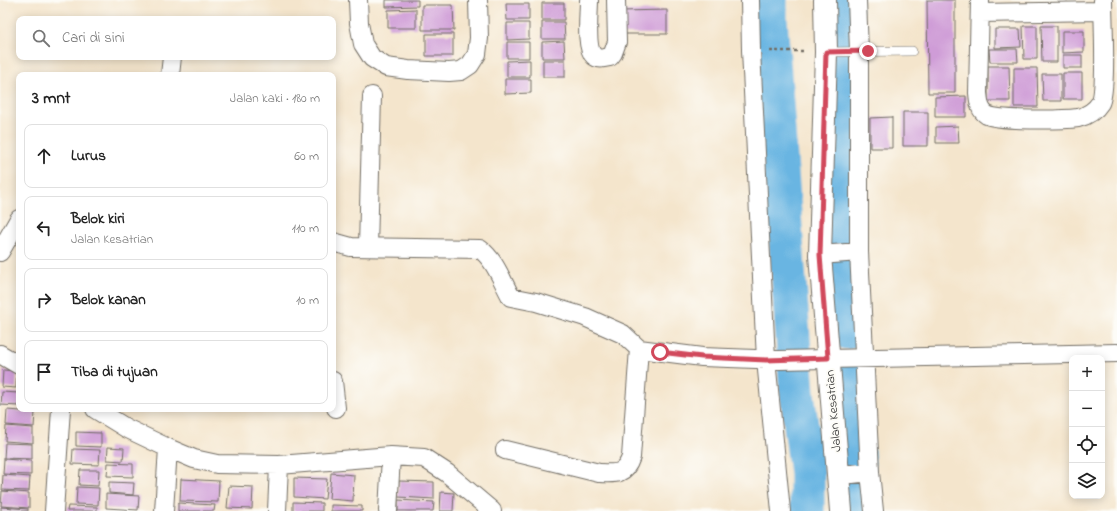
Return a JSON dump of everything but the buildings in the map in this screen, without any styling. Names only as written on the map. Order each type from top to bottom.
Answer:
[{"type":"street","points":[[358,0],[359,23],[363,44],[372,58],[386,67],[408,70],[450,72],[462,71],[470,65],[477,54],[479,38],[478,0]]},
{"type":"street","points":[[589,0],[589,40],[591,51],[595,57],[601,59],[610,57],[616,48],[616,0]]},
{"type":"street","points":[[750,0],[751,58],[781,511]]},
{"type":"street","name":"Jalan Kesatrian","points":[[825,0],[838,51],[842,253],[840,358],[856,473],[841,511]]},
{"type":"street","points":[[857,0],[838,51],[842,253],[840,358],[856,473],[874,511]]},
{"type":"street","points":[[1103,5],[1110,75],[1099,104],[1088,114],[1078,118],[997,119],[986,114],[980,106],[978,93],[980,7],[1103,5]]},
{"type":"street","points":[[170,72],[172,60]]},
{"type":"street","points":[[368,248],[372,96]]},
{"type":"street","points":[[0,252],[16,224]]},
{"type":"street","points":[[336,243],[351,247],[368,248],[480,249],[493,263],[511,298],[536,302],[585,317],[623,334],[639,349],[702,357],[772,360],[1117,353]]},
{"type":"street","points":[[505,450],[599,473],[613,474],[622,471],[628,465],[631,457],[639,349]]},
{"type":"street","points":[[0,354],[16,363]]},
{"type":"street","points":[[54,511],[61,412]]},
{"type":"street","points":[[99,412],[126,428],[168,448],[194,459],[216,464],[249,466],[391,456],[424,458],[448,473],[492,511]]},
{"type":"street","points":[[164,511],[168,448]]},
{"type":"street","points":[[388,511],[391,456]]},
{"type":"street","points":[[277,511],[279,465]]},
{"type":"lane","points":[[838,51],[912,51]]},
{"type":"path","points":[[766,51],[838,51]]},
{"type":"waterway","points":[[770,0],[770,19],[797,393],[807,473],[807,511]]},
{"type":"waterway","points":[[845,0],[847,332]]},
{"type":"waterway","points":[[852,380],[861,511]]},
{"type":"route","points":[[660,352],[702,357],[766,360],[828,358],[820,255],[826,52],[868,51]]}]
